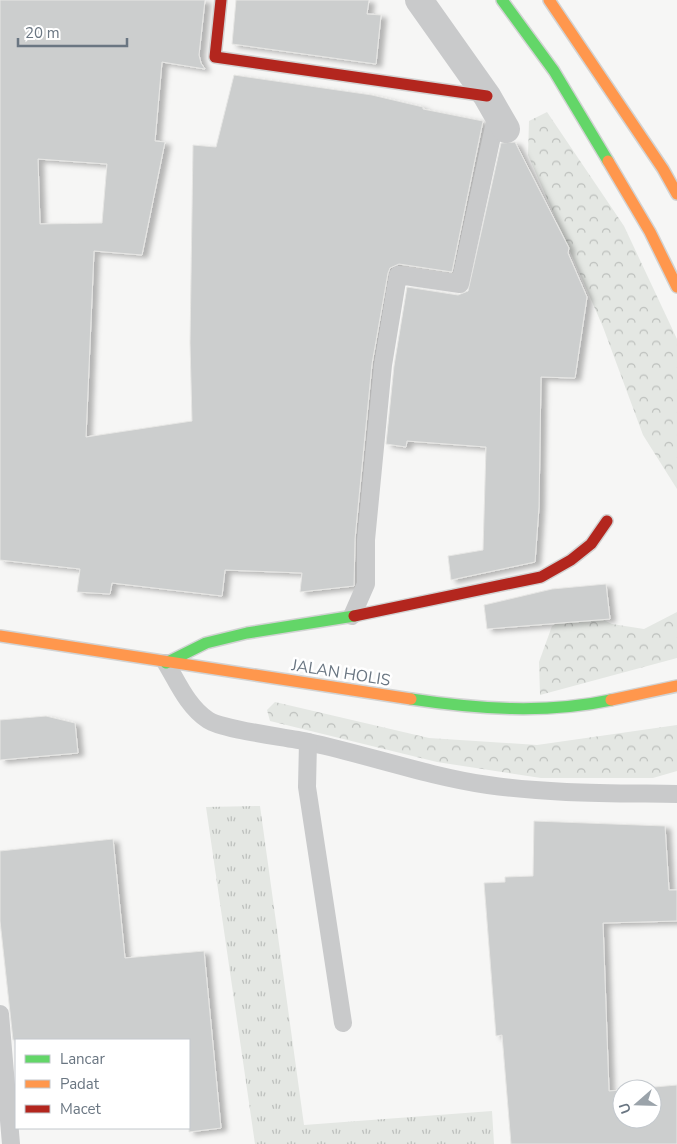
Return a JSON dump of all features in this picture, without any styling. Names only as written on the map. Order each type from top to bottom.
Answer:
[{"type":"main road","points":[[221,0],[215,57],[497,113]]},
{"type":"main road","points":[[502,0],[554,71],[650,232],[677,287]]},
{"type":"main road","points":[[549,0],[663,169],[677,194]]},
{"type":"main road","points":[[166,663],[206,643],[238,635],[352,616],[542,576],[571,560],[591,544],[607,521]]},
{"type":"main road","name":"JALAN HOLIS","points":[[0,636],[448,705],[516,709],[585,706],[677,686]]},
{"type":"street","points":[[419,0],[497,113]]},
{"type":"lane","points":[[352,616],[366,584],[366,540],[383,364],[398,275],[460,284],[497,113]]},
{"type":"lane","points":[[166,663],[184,695],[209,721],[308,742],[488,785],[575,792],[677,794]]},
{"type":"lane","points":[[308,742],[307,787],[343,1023]]},
{"type":"lane","points":[[0,1014],[11,1144]]},
{"type":"green space","points":[[547,112],[624,226],[677,339],[677,489],[643,435],[603,327],[528,155],[529,121]]},
{"type":"green space","points":[[581,609],[612,624],[644,629],[677,612],[677,658],[540,695],[539,662],[552,626]]},
{"type":"green space","points":[[275,702],[429,738],[537,745],[677,725],[677,771],[653,778],[541,778],[437,762],[270,721],[267,710]]},
{"type":"green space","points":[[260,806],[304,1125],[492,1111],[494,1144],[255,1144],[206,807]]},
{"type":"building","points":[[0,0],[205,0],[199,55],[205,69],[162,62],[155,141],[165,142],[142,255],[94,251],[86,437],[192,421],[190,343],[193,145],[216,147],[234,75],[372,95],[423,107],[423,109],[483,121],[452,272],[399,264],[390,268],[388,273],[372,364],[355,539],[354,586],[300,592],[302,573],[225,570],[222,596],[112,583],[110,594],[77,592],[80,569],[0,560]],"holes":[[[38,159],[107,164],[102,223],[40,224]]]},
{"type":"building","points":[[236,0],[369,0],[367,14],[381,15],[376,64],[232,44]]},
{"type":"building","points":[[515,142],[569,248],[568,253],[587,297],[575,378],[541,377],[539,507],[535,562],[451,580],[448,556],[483,550],[486,447],[407,441],[406,447],[386,444],[394,366],[407,287],[458,295],[468,291],[501,143]]},
{"type":"building","points":[[606,584],[610,619],[487,629],[484,605],[552,589]]},
{"type":"building","points":[[46,716],[75,723],[78,753],[0,760],[0,720]]},
{"type":"building","points":[[534,821],[665,826],[669,890],[677,890],[677,921],[603,923],[609,1091],[612,1091],[612,1129],[662,1129],[662,1086],[677,1085],[677,1144],[511,1144],[502,1035],[496,1036],[484,883],[505,882],[505,877],[533,876]]},
{"type":"building","points":[[113,839],[125,958],[204,951],[221,1128],[189,1132],[190,1039],[13,1040],[0,921],[0,851]]},
{"type":"traffic: fast","points":[[502,0],[554,71],[608,161]]},
{"type":"traffic: fast","points":[[166,663],[206,643],[247,633],[354,616]]},
{"type":"traffic: fast","points":[[411,699],[511,709],[562,707],[611,700]]},
{"type":"traffic: slow","points":[[549,0],[663,169],[677,194]]},
{"type":"traffic: slow","points":[[608,161],[650,232],[677,287]]},
{"type":"traffic: slow","points":[[0,636],[411,699]]},
{"type":"traffic: slow","points":[[611,700],[677,686]]},
{"type":"traffic: jam","points":[[221,0],[215,57],[487,96]]},
{"type":"traffic: jam","points":[[354,616],[541,577],[571,560],[591,544],[607,521]]}]
